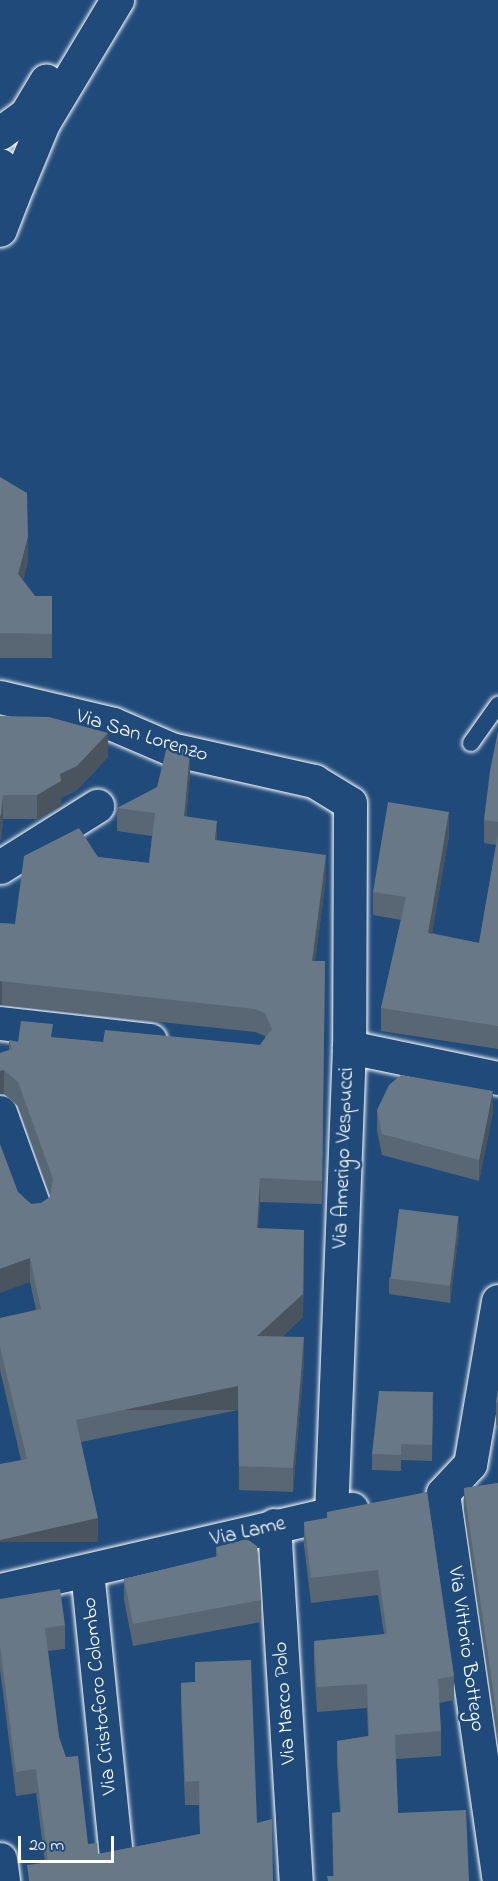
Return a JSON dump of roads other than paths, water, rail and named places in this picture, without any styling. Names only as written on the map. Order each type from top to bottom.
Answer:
[{"type":"street","points":[[0,133],[26,114],[96,0]]},
{"type":"street","points":[[0,230],[44,123],[117,0]]},
{"type":"street","points":[[0,165],[12,198]]},
{"type":"street","name":"Via San Lorenzo","points":[[0,697],[113,724],[171,749],[314,781],[350,803]]},
{"type":"street","name":"Via Amerigo Vespucci","points":[[331,1513],[349,1047],[350,803]]},
{"type":"street","points":[[0,867],[97,806]]},
{"type":"street","points":[[0,1023],[184,1043]]},
{"type":"street","points":[[349,1047],[498,1078]]},
{"type":"street","points":[[0,1112],[35,1209]]},
{"type":"street","points":[[443,1493],[470,1464],[498,1301]]},
{"type":"street","name":"Via Lame","points":[[0,1590],[274,1525],[398,1501],[498,1485]]},
{"type":"street","name":"Via Vittorio Bottego","points":[[443,1493],[498,1877]]},
{"type":"street","name":"Via Marco Polo","points":[[274,1525],[296,1881]]},
{"type":"street","name":"Via Cristoforo Colombo","points":[[87,1571],[116,1858]]},
{"type":"street","points":[[0,1859],[3,1881]]},
{"type":"lane","points":[[471,743],[498,705]]}]
